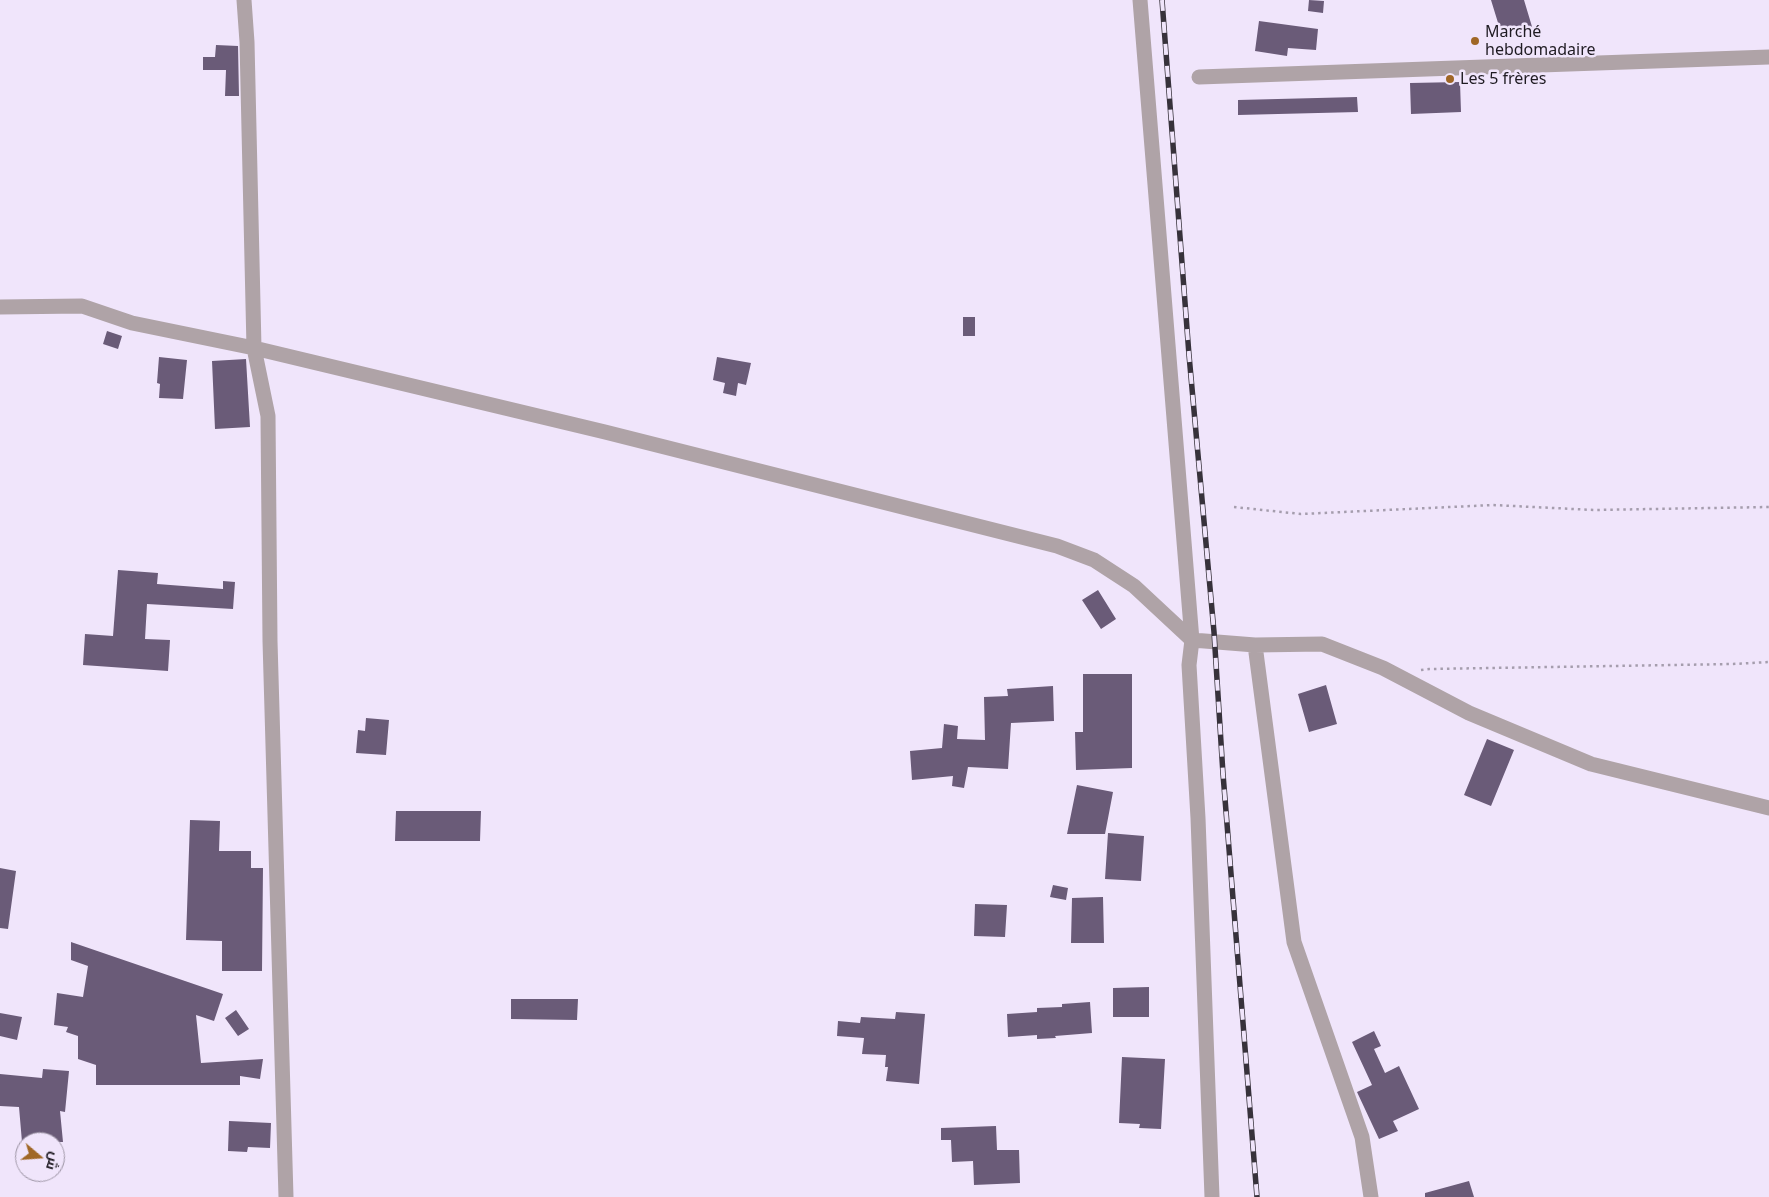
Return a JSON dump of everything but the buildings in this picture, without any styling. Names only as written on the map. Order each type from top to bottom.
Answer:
[{"type":"street","points":[[244,0],[247,42],[254,348],[268,416],[270,641],[286,1197]]},
{"type":"street","points":[[1140,0],[1192,640],[1190,665],[1198,818],[1212,1197]]},
{"type":"street","points":[[1198,77],[1769,57]]},
{"type":"street","points":[[0,307],[82,306],[132,323],[254,348],[595,430],[1057,546],[1094,560],[1134,586],[1192,640],[1255,645],[1322,644],[1382,668],[1469,713],[1591,764],[1769,808]]},
{"type":"street","points":[[1255,645],[1294,942],[1362,1137],[1371,1197]]},
{"type":"path","points":[[1234,507],[1301,514],[1493,505],[1594,510],[1769,508]]},
{"type":"path","points":[[1400,677],[1430,669],[1769,662]]},
{"type":"railway","points":[[1162,0],[1189,355],[1214,632],[1223,774],[1257,1197]]},
{"type":"place","name":"Marché hebdomadaire","points":[[1475,41]]},
{"type":"place","name":"Les 5 frères","points":[[1450,79]]}]
